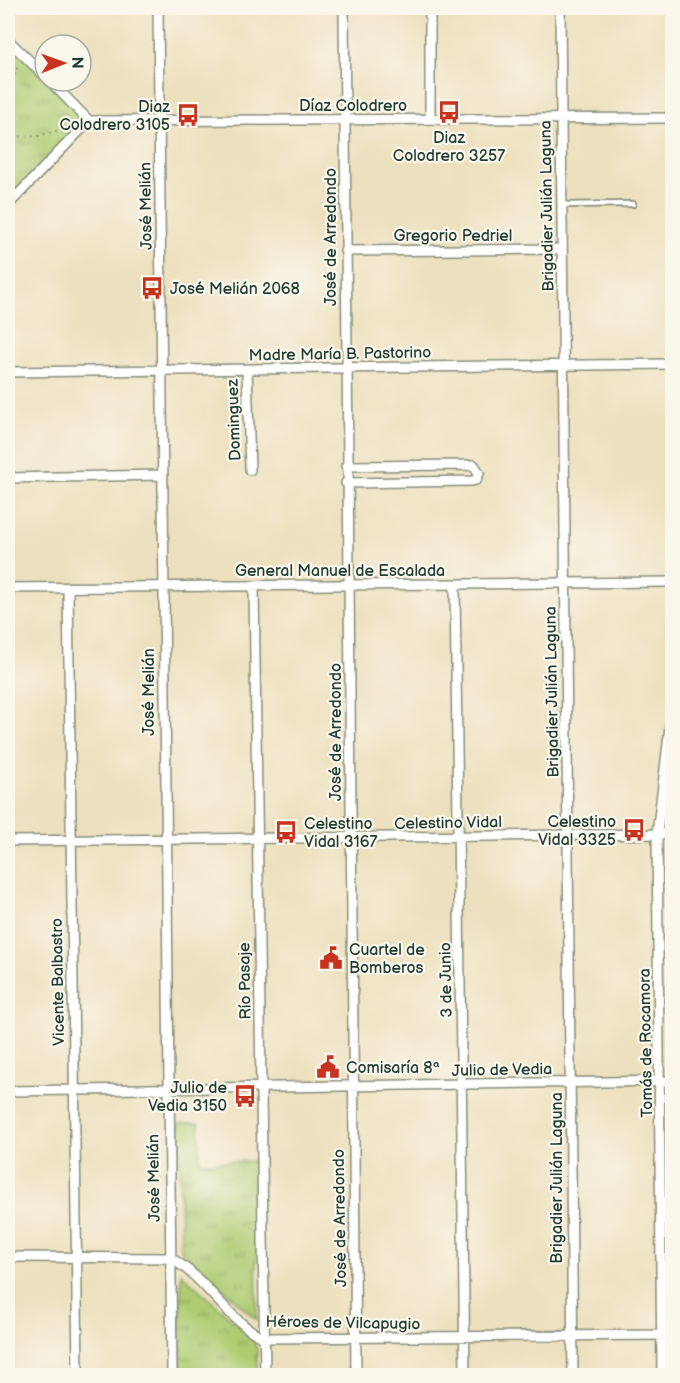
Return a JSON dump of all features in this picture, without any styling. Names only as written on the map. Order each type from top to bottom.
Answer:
[{"type":"street","name":"José Melián","points":[[158,8],[167,1088],[172,1376]]},
{"type":"street","name":"José de Arredondo","points":[[344,8],[346,483],[356,1376]]},
{"type":"street","points":[[430,8],[430,119]]},
{"type":"street","name":"Brigadier Julián Laguna","points":[[560,8],[573,1376]]},
{"type":"street","points":[[8,40],[33,64]]},
{"type":"street","points":[[8,205],[89,121],[62,93]]},
{"type":"street","name":"Díaz Colodrero","points":[[89,121],[672,118]]},
{"type":"street","name":"Gregorio Pedriel","points":[[345,251],[561,249]]},
{"type":"street","name":"Madre María B. Pastorino","points":[[8,372],[672,364]]},
{"type":"street","name":"Dominguez","points":[[247,369],[250,470]]},
{"type":"street","points":[[346,466],[474,465],[479,473],[476,480],[472,481],[346,483]]},
{"type":"street","points":[[8,478],[161,475]]},
{"type":"street","name":"General Manuel de Escalada","points":[[8,588],[672,582]]},
{"type":"street","name":"3 de Junio","points":[[455,585],[465,1376]]},
{"type":"street","name":"Río Pasaje","points":[[254,586],[265,1376]]},
{"type":"street","name":"Vicente Balbastro","points":[[68,588],[78,1376]]},
{"type":"street","name":"Tomás de Rocamora","points":[[662,1376],[657,834],[672,711]]},
{"type":"street","name":"Celestino Vidal","points":[[8,841],[672,834]]},
{"type":"street","name":"Julio de Vedia","points":[[8,1091],[672,1082]]},
{"type":"street","points":[[8,1257],[170,1258]]},
{"type":"street","name":"Héroes de Vilcapugio","points":[[170,1258],[184,1267],[251,1330],[264,1338],[672,1335]]},
{"type":"lane","points":[[561,205],[633,204]]},
{"type":"path","points":[[8,98],[21,53]]},
{"type":"path","points":[[8,137],[39,136],[89,121]]},
{"type":"green space","points":[[8,40],[33,64],[33,93],[62,93],[89,121],[8,201]]},
{"type":"green space","points":[[179,1123],[199,1123],[200,1162],[255,1161],[257,1320],[181,1250]]},
{"type":"green space","points":[[181,1273],[252,1338],[257,1349],[257,1375],[181,1376]]},
{"type":"place","name":"Diaz Colodrero 3257","points":[[449,112]]},
{"type":"place","name":"Diaz Colodrero 3105","points":[[188,115]]},
{"type":"place","name":"José Melián 2068","points":[[152,288]]},
{"type":"place","name":"Celestino Vidal 3325","points":[[634,830]]},
{"type":"place","name":"Celestino Vidal 3167","points":[[286,832]]},
{"type":"place","name":"Cuartel de Bomberos","points":[[331,958]]},
{"type":"place","name":"Comisaría 8ª","points":[[328,1067]]},
{"type":"place","name":"Julio de Vedia 3150","points":[[245,1096]]}]
